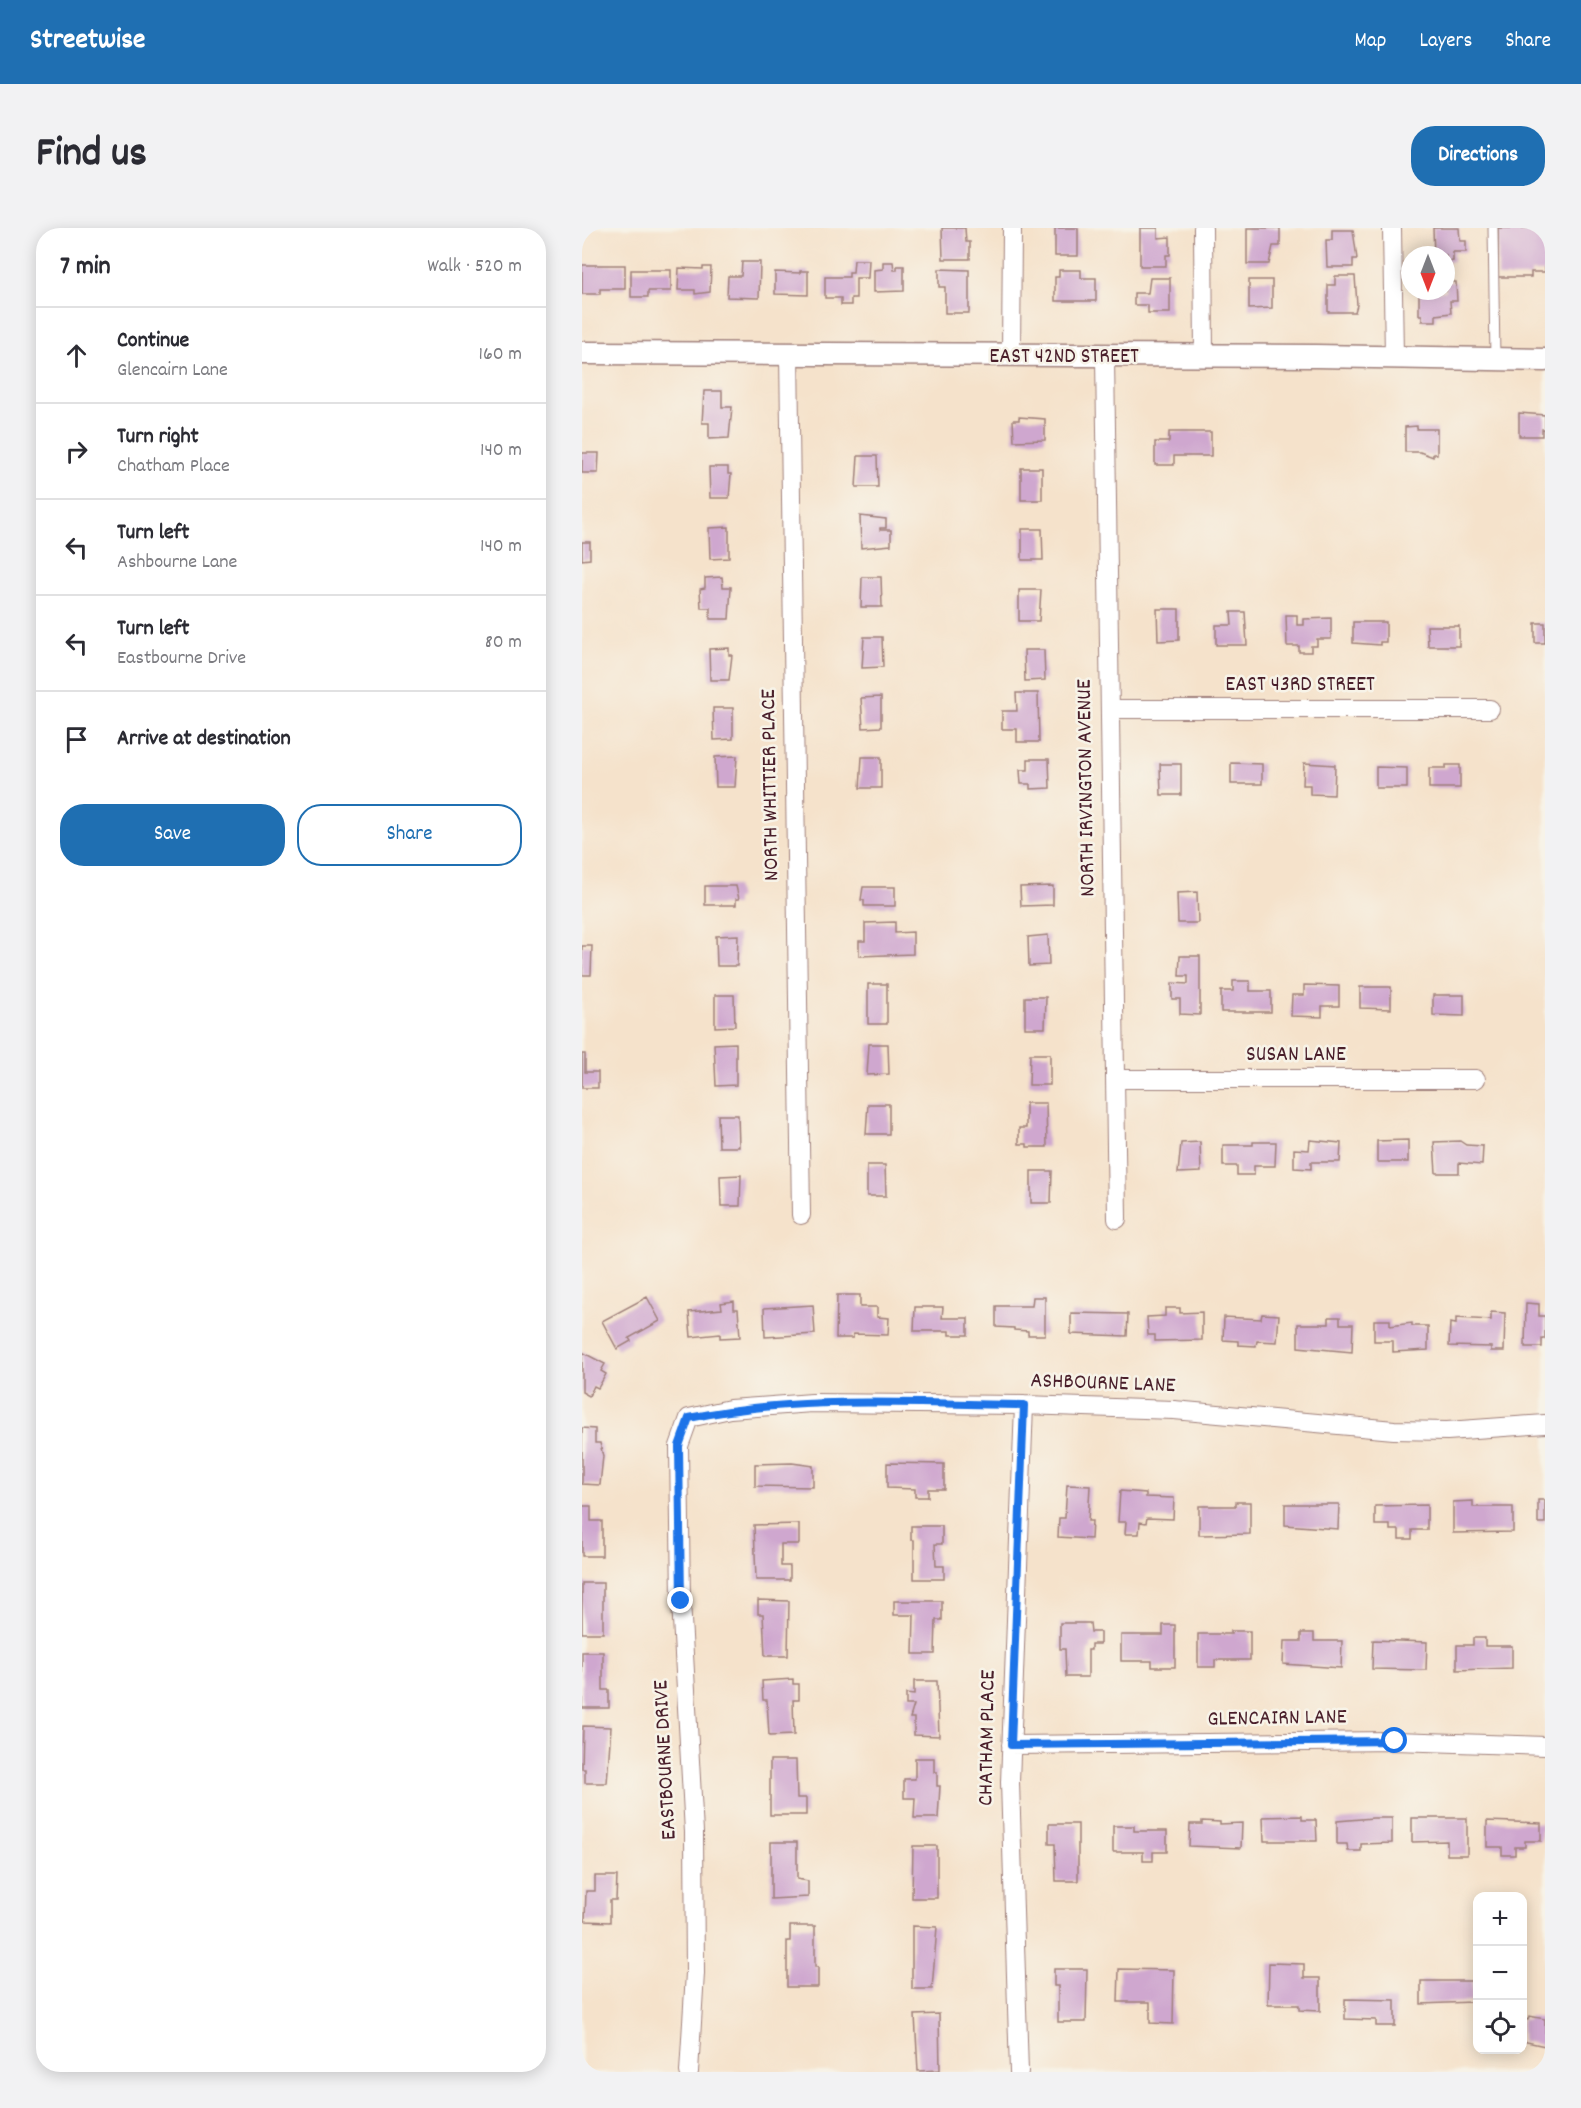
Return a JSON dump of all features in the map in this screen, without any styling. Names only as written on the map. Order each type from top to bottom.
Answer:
[{"type":"street","points":[[1011,356],[1012,228]]},
{"type":"street","points":[[1203,228],[1204,357]]},
{"type":"street","points":[[1392,228],[1394,357]]},
{"type":"street","name":"EAST 42ND STREET","points":[[582,353],[1394,357],[1545,360]]},
{"type":"street","name":"NORTH WHITTIER PLACE","points":[[789,354],[801,1215]]},
{"type":"street","name":"NORTH IRVINGTON AVENUE","points":[[1105,357],[1117,1219]]},
{"type":"street","name":"EAST 43RD STREET","points":[[1110,709],[1490,709]]},
{"type":"street","name":"SUSAN LANE","points":[[1115,1079],[1476,1079]]},
{"type":"street","name":"ASHBOURNE LANE","points":[[679,1446],[689,1418],[730,1409],[812,1404],[1024,1405],[1174,1410],[1394,1430],[1447,1431],[1545,1424]]},
{"type":"street","name":"CHATHAM PLACE","points":[[1019,2072],[1011,1745],[1024,1405]]},
{"type":"street","name":"EASTBOURNE DRIVE","points":[[679,1446],[681,1601],[694,1832],[695,1972],[689,2072]]},
{"type":"street","name":"GLENCAIRN LANE","points":[[1011,1745],[1395,1741],[1545,1746]]},
{"type":"lane","points":[[1493,228],[1495,360]]},
{"type":"building","points":[[942,228],[965,228],[966,242],[970,242],[970,259],[943,259]]},
{"type":"building","points":[[1055,228],[1078,228],[1078,256],[1055,256]]},
{"type":"building","points":[[1140,228],[1158,228],[1158,238],[1170,237],[1170,255],[1166,255],[1166,266],[1140,266]]},
{"type":"building","points":[[1247,228],[1280,228],[1280,246],[1273,246],[1269,264],[1247,264]]},
{"type":"building","points":[[1433,228],[1459,228],[1460,241],[1466,241],[1466,252],[1455,252],[1455,246],[1434,246]]},
{"type":"building","points":[[1498,228],[1545,228],[1545,272],[1531,272],[1531,277],[1498,277]]},
{"type":"building","points":[[1332,230],[1353,230],[1357,259],[1353,259],[1353,267],[1327,267],[1326,240],[1332,240]]},
{"type":"building","points":[[854,260],[869,260],[868,278],[856,278],[856,298],[851,298],[851,305],[841,305],[841,298],[825,298],[825,277],[849,277],[849,272],[853,272]]},
{"type":"building","points":[[742,262],[760,262],[759,298],[727,297],[728,276],[741,276]]},
{"type":"building","points":[[883,262],[893,262],[894,270],[897,270],[897,266],[904,266],[904,291],[874,292],[874,270],[883,269]]},
{"type":"building","points":[[582,265],[625,265],[625,289],[600,289],[600,294],[582,294]]},
{"type":"building","points":[[703,267],[711,267],[710,292],[695,294],[695,290],[678,290],[679,268],[703,269]]},
{"type":"building","points":[[939,269],[969,270],[969,313],[945,313],[945,287],[939,287]]},
{"type":"building","points":[[631,270],[671,270],[671,291],[648,291],[648,297],[631,297]]},
{"type":"building","points":[[1059,270],[1081,270],[1081,278],[1096,278],[1096,301],[1055,301],[1055,277],[1059,277]]},
{"type":"building","points":[[800,271],[808,271],[808,295],[775,294],[775,272],[800,273]]},
{"type":"building","points":[[1335,276],[1355,276],[1357,305],[1355,312],[1328,312],[1328,285],[1335,285]]},
{"type":"building","points":[[1150,278],[1170,278],[1170,313],[1148,313],[1148,305],[1134,305],[1134,293],[1148,293]]},
{"type":"building","points":[[1249,280],[1272,280],[1272,308],[1249,309]]},
{"type":"building","points":[[1456,282],[1457,301],[1450,301],[1451,313],[1436,315],[1436,321],[1422,321],[1422,315],[1419,315],[1419,300],[1455,300]]},
{"type":"building","points":[[704,391],[722,391],[722,407],[732,407],[729,438],[709,439],[709,423],[702,423]]},
{"type":"building","points":[[1519,413],[1545,415],[1545,429],[1542,429],[1542,436],[1519,436]]},
{"type":"building","points":[[1019,417],[1045,419],[1045,440],[1014,441],[1013,420],[1019,420]]},
{"type":"building","points":[[1417,426],[1417,429],[1437,429],[1437,454],[1433,454],[1433,457],[1420,452],[1405,452],[1405,427]]},
{"type":"building","points":[[1169,432],[1211,432],[1211,456],[1174,456],[1174,465],[1155,465],[1155,442],[1169,442]]},
{"type":"building","points":[[582,453],[599,453],[598,473],[582,473]]},
{"type":"building","points":[[858,456],[877,456],[878,487],[856,487]]},
{"type":"building","points":[[709,467],[728,467],[728,474],[731,474],[729,498],[710,498]]},
{"type":"building","points":[[1021,468],[1042,468],[1042,500],[1021,500]]},
{"type":"building","points":[[860,516],[886,519],[886,528],[880,528],[880,530],[891,530],[891,545],[861,548]]},
{"type":"building","points":[[729,527],[729,558],[710,559],[709,528]]},
{"type":"building","points":[[1022,529],[1042,529],[1043,560],[1022,560]]},
{"type":"building","points":[[582,542],[590,542],[590,559],[582,560]]},
{"type":"building","points":[[722,577],[723,587],[731,587],[729,619],[710,619],[710,608],[701,608],[700,589],[705,588],[705,578]]},
{"type":"building","points":[[862,577],[881,577],[882,607],[861,607]]},
{"type":"building","points":[[1019,590],[1041,590],[1039,621],[1019,621]]},
{"type":"building","points":[[1157,609],[1179,609],[1179,640],[1158,641]]},
{"type":"building","points":[[1231,612],[1245,612],[1247,645],[1216,645],[1216,625],[1232,625]]},
{"type":"building","points":[[1286,615],[1297,615],[1297,625],[1304,625],[1304,619],[1331,618],[1331,639],[1317,639],[1317,646],[1311,646],[1311,652],[1299,652],[1299,646],[1287,646]]},
{"type":"building","points":[[1353,622],[1386,622],[1386,642],[1380,642],[1380,645],[1353,643]]},
{"type":"building","points":[[1535,623],[1545,623],[1545,643],[1535,643]]},
{"type":"building","points":[[1427,626],[1459,626],[1459,646],[1428,646]]},
{"type":"building","points":[[864,637],[882,637],[883,667],[862,668]]},
{"type":"building","points":[[729,648],[729,655],[732,655],[729,680],[710,680],[709,649]]},
{"type":"building","points":[[1024,650],[1044,650],[1045,680],[1025,681]]},
{"type":"building","points":[[1016,693],[1038,693],[1039,742],[1017,742],[1017,729],[1002,729],[1002,711],[1017,711]]},
{"type":"building","points":[[881,697],[881,727],[863,728],[861,698]]},
{"type":"building","points":[[713,708],[733,708],[733,739],[714,740]]},
{"type":"building","points":[[737,756],[735,787],[716,787],[715,757]]},
{"type":"building","points":[[862,757],[881,757],[881,788],[860,788]]},
{"type":"building","points":[[1028,759],[1049,759],[1050,788],[1030,789],[1030,784],[1021,784],[1020,770],[1028,770]]},
{"type":"building","points":[[1231,763],[1262,764],[1262,784],[1231,784]]},
{"type":"building","points":[[1304,763],[1335,765],[1334,795],[1310,794],[1310,785],[1303,785]]},
{"type":"building","points":[[1160,764],[1181,764],[1181,795],[1161,795]]},
{"type":"building","points":[[1446,765],[1460,765],[1460,788],[1429,788],[1429,768],[1446,768]]},
{"type":"building","points":[[1376,767],[1407,768],[1407,788],[1376,788]]},
{"type":"building","points":[[705,886],[736,886],[739,899],[736,899],[736,905],[705,905]]},
{"type":"building","points":[[1053,886],[1053,905],[1021,906],[1020,887]]},
{"type":"building","points":[[863,887],[895,887],[895,906],[864,906],[864,900],[861,900]]},
{"type":"building","points":[[1197,892],[1198,923],[1178,923],[1177,893]]},
{"type":"building","points":[[895,922],[895,933],[913,932],[913,954],[859,956],[859,941],[865,941],[865,923]]},
{"type":"building","points":[[738,935],[737,966],[717,966],[716,936]]},
{"type":"building","points":[[1048,935],[1049,965],[1029,966],[1028,937]]},
{"type":"building","points":[[582,946],[592,946],[591,975],[582,975]]},
{"type":"building","points":[[1180,956],[1200,956],[1200,1015],[1180,1014],[1180,999],[1172,999],[1172,983],[1188,984],[1188,976],[1179,976]]},
{"type":"building","points":[[1233,981],[1250,981],[1250,991],[1271,991],[1271,1012],[1221,1012],[1221,991],[1233,991]]},
{"type":"building","points":[[868,984],[887,984],[887,1024],[868,1024]]},
{"type":"building","points":[[1304,985],[1339,986],[1339,1006],[1322,1006],[1322,1017],[1291,1016],[1292,995],[1304,995]]},
{"type":"building","points":[[1360,987],[1391,987],[1391,1009],[1360,1008]]},
{"type":"building","points":[[715,995],[734,995],[735,1026],[715,1027]]},
{"type":"building","points":[[1433,995],[1464,995],[1464,1016],[1433,1015]]},
{"type":"building","points":[[1025,997],[1046,997],[1045,1028],[1025,1028]]},
{"type":"building","points":[[736,1043],[736,1085],[716,1086],[714,1044]]},
{"type":"building","points":[[869,1044],[888,1044],[889,1074],[867,1075]]},
{"type":"building","points":[[582,1054],[585,1054],[585,1072],[598,1072],[598,1088],[582,1088]]},
{"type":"building","points":[[1030,1054],[1050,1054],[1050,1085],[1029,1085]]},
{"type":"building","points":[[1026,1103],[1046,1103],[1047,1147],[1027,1147],[1027,1144],[1019,1144],[1019,1128],[1026,1128]]},
{"type":"building","points":[[868,1104],[889,1104],[889,1134],[866,1134]]},
{"type":"building","points":[[718,1115],[738,1115],[739,1147],[719,1147]]},
{"type":"building","points":[[1310,1140],[1341,1143],[1340,1162],[1311,1162],[1311,1169],[1294,1168],[1294,1149],[1309,1150]]},
{"type":"building","points":[[1408,1140],[1408,1162],[1377,1162],[1377,1141]]},
{"type":"building","points":[[1460,1141],[1466,1145],[1483,1146],[1482,1165],[1459,1163],[1459,1173],[1436,1173],[1434,1142]]},
{"type":"building","points":[[1200,1142],[1201,1172],[1178,1173],[1181,1143]]},
{"type":"building","points":[[1253,1142],[1276,1142],[1275,1166],[1254,1166],[1254,1175],[1237,1175],[1237,1166],[1223,1166],[1223,1145],[1253,1145]]},
{"type":"building","points":[[867,1165],[885,1165],[886,1196],[867,1196]]},
{"type":"building","points":[[1031,1171],[1052,1171],[1051,1203],[1031,1203]]},
{"type":"building","points":[[741,1175],[740,1206],[721,1206],[720,1176]]},
{"type":"building","points":[[837,1295],[860,1295],[860,1307],[877,1307],[877,1317],[889,1318],[888,1335],[853,1334],[853,1338],[836,1338]]},
{"type":"building","points":[[647,1297],[660,1321],[629,1338],[631,1341],[617,1349],[602,1321]]},
{"type":"building","points":[[1033,1297],[1045,1297],[1045,1335],[1028,1335],[1028,1331],[996,1327],[996,1306],[1032,1306]]},
{"type":"building","points":[[734,1301],[734,1309],[738,1309],[740,1337],[720,1338],[720,1334],[691,1337],[689,1312],[722,1309],[721,1303]]},
{"type":"building","points":[[1526,1303],[1539,1304],[1539,1316],[1545,1316],[1545,1339],[1542,1339],[1542,1347],[1525,1347]]},
{"type":"building","points":[[813,1305],[815,1334],[765,1337],[764,1308]]},
{"type":"building","points":[[915,1307],[943,1307],[942,1318],[968,1318],[968,1335],[949,1335],[949,1331],[914,1331]]},
{"type":"building","points":[[1165,1308],[1180,1308],[1180,1313],[1202,1312],[1202,1340],[1155,1341],[1155,1335],[1148,1335],[1147,1317],[1165,1316]]},
{"type":"building","points":[[1491,1312],[1505,1313],[1504,1351],[1491,1351],[1491,1347],[1449,1346],[1450,1323],[1456,1324],[1456,1318],[1491,1320]]},
{"type":"building","points":[[1071,1313],[1128,1314],[1127,1336],[1071,1334]]},
{"type":"building","points":[[1262,1314],[1279,1315],[1277,1342],[1257,1341],[1256,1346],[1238,1345],[1238,1341],[1223,1340],[1224,1317],[1261,1319]]},
{"type":"building","points":[[1329,1317],[1340,1317],[1340,1324],[1353,1324],[1352,1352],[1298,1347],[1298,1324],[1329,1324]]},
{"type":"building","points":[[1374,1320],[1390,1320],[1390,1326],[1412,1323],[1412,1326],[1428,1326],[1428,1350],[1393,1352],[1393,1341],[1374,1341]]},
{"type":"building","points":[[582,1352],[605,1364],[601,1371],[606,1374],[598,1388],[594,1386],[589,1396],[582,1392]]},
{"type":"building","points":[[582,1428],[595,1429],[595,1443],[600,1443],[603,1456],[600,1485],[582,1484]]},
{"type":"building","points":[[792,1463],[813,1466],[813,1487],[755,1486],[755,1464]]},
{"type":"building","points":[[887,1463],[944,1464],[944,1489],[928,1489],[928,1497],[915,1497],[915,1489],[887,1488]]},
{"type":"building","points":[[1067,1485],[1090,1486],[1088,1521],[1092,1521],[1091,1539],[1058,1537],[1059,1518],[1065,1518]]},
{"type":"building","points":[[1120,1491],[1146,1493],[1146,1497],[1174,1498],[1173,1519],[1147,1518],[1146,1523],[1140,1522],[1139,1534],[1125,1534],[1126,1522],[1118,1522]]},
{"type":"building","points":[[1538,1500],[1545,1500],[1545,1523],[1538,1523]]},
{"type":"building","points":[[1473,1501],[1473,1507],[1513,1507],[1513,1532],[1453,1533],[1453,1502]]},
{"type":"building","points":[[1236,1502],[1250,1502],[1250,1534],[1199,1535],[1199,1506],[1236,1506]]},
{"type":"building","points":[[1285,1504],[1339,1504],[1338,1529],[1285,1525]]},
{"type":"building","points":[[1427,1505],[1427,1530],[1412,1530],[1412,1539],[1399,1539],[1399,1530],[1390,1530],[1390,1525],[1375,1525],[1375,1506]]},
{"type":"building","points":[[582,1506],[591,1506],[591,1521],[602,1521],[602,1556],[582,1556]]},
{"type":"building","points":[[799,1524],[799,1544],[781,1544],[781,1566],[790,1566],[790,1580],[756,1580],[754,1525]]},
{"type":"building","points":[[911,1526],[942,1526],[942,1544],[935,1544],[936,1566],[944,1566],[944,1579],[914,1579],[914,1540],[911,1540]]},
{"type":"building","points":[[582,1583],[603,1583],[603,1633],[582,1633]]},
{"type":"building","points":[[758,1600],[789,1601],[788,1656],[765,1656],[763,1614],[758,1614]]},
{"type":"building","points":[[894,1601],[942,1601],[942,1620],[936,1620],[935,1654],[913,1654],[914,1615],[894,1615]]},
{"type":"building","points":[[1060,1623],[1090,1623],[1091,1632],[1100,1632],[1100,1644],[1091,1644],[1091,1650],[1088,1650],[1088,1677],[1066,1677],[1065,1649],[1060,1649]]},
{"type":"building","points":[[1163,1625],[1175,1625],[1175,1667],[1152,1667],[1152,1661],[1121,1661],[1121,1635],[1163,1635]]},
{"type":"building","points":[[1231,1631],[1250,1631],[1250,1660],[1215,1660],[1215,1667],[1198,1667],[1198,1634],[1231,1634]]},
{"type":"building","points":[[1301,1633],[1314,1633],[1314,1641],[1342,1641],[1341,1668],[1283,1664],[1284,1641],[1301,1641]]},
{"type":"building","points":[[1473,1638],[1485,1638],[1485,1646],[1512,1646],[1512,1668],[1457,1670],[1457,1645],[1473,1645]]},
{"type":"building","points":[[1373,1640],[1427,1642],[1426,1670],[1372,1669]]},
{"type":"building","points":[[582,1652],[603,1652],[603,1690],[609,1690],[609,1708],[582,1708]]},
{"type":"building","points":[[793,1679],[793,1684],[799,1684],[799,1700],[793,1700],[794,1735],[769,1736],[767,1700],[763,1700],[762,1681]]},
{"type":"building","points":[[914,1681],[937,1681],[939,1736],[914,1735],[914,1718],[910,1718],[914,1705],[906,1705],[906,1694],[914,1695]]},
{"type":"building","points":[[583,1726],[611,1727],[607,1783],[585,1783],[585,1769],[582,1769]]},
{"type":"building","points":[[915,1758],[934,1758],[937,1786],[940,1786],[938,1818],[914,1818],[915,1798],[904,1798],[904,1779],[915,1779]]},
{"type":"building","points":[[770,1760],[796,1760],[797,1798],[806,1798],[806,1815],[770,1815]]},
{"type":"building","points":[[1302,1816],[1302,1820],[1316,1820],[1317,1841],[1264,1841],[1263,1817]]},
{"type":"building","points":[[1392,1818],[1392,1843],[1361,1844],[1361,1851],[1348,1851],[1347,1844],[1337,1844],[1337,1821]]},
{"type":"building","points":[[1412,1818],[1467,1818],[1467,1855],[1447,1855],[1447,1841],[1412,1842]]},
{"type":"building","points":[[1202,1821],[1220,1822],[1220,1824],[1242,1823],[1241,1848],[1189,1846],[1190,1824],[1202,1824]]},
{"type":"building","points":[[1487,1821],[1541,1823],[1541,1841],[1525,1841],[1525,1847],[1515,1847],[1515,1855],[1502,1855],[1502,1847],[1487,1847]]},
{"type":"building","points":[[1049,1824],[1078,1824],[1078,1881],[1056,1881],[1055,1844],[1049,1844]]},
{"type":"building","points":[[1113,1826],[1134,1826],[1134,1831],[1167,1831],[1167,1852],[1153,1852],[1153,1861],[1143,1861],[1143,1852],[1113,1852]]},
{"type":"building","points":[[771,1842],[797,1842],[797,1879],[808,1881],[808,1897],[771,1899]]},
{"type":"building","points":[[913,1846],[937,1846],[937,1898],[912,1898]]},
{"type":"building","points":[[595,1876],[617,1876],[616,1900],[610,1900],[610,1922],[585,1921],[586,1891],[595,1891]]},
{"type":"building","points":[[790,1926],[815,1926],[815,1967],[818,1967],[818,1987],[787,1987],[787,1941],[790,1941]]},
{"type":"building","points":[[912,1926],[937,1927],[932,1989],[912,1989]]},
{"type":"building","points":[[1269,1963],[1304,1964],[1304,1978],[1320,1978],[1320,2011],[1299,2010],[1299,2005],[1268,2005]]},
{"type":"building","points":[[1054,1969],[1087,1969],[1086,2022],[1058,2022],[1058,1986],[1054,1986]]},
{"type":"building","points":[[1119,1969],[1174,1970],[1173,2024],[1150,2023],[1150,2002],[1118,2002]]},
{"type":"building","points":[[1421,1981],[1472,1981],[1472,2002],[1421,2004]]},
{"type":"building","points":[[1345,1999],[1395,2000],[1395,2026],[1376,2026],[1376,2020],[1345,2019]]},
{"type":"building","points":[[939,2014],[940,2070],[918,2071],[915,2015]]},
{"type":"building","points":[[1529,2016],[1545,2019],[1545,2046],[1527,2042]]},
{"type":"route","points":[[681,1601],[679,1446],[689,1418],[730,1409],[812,1404],[1024,1405],[1011,1745],[1395,1741]]}]
